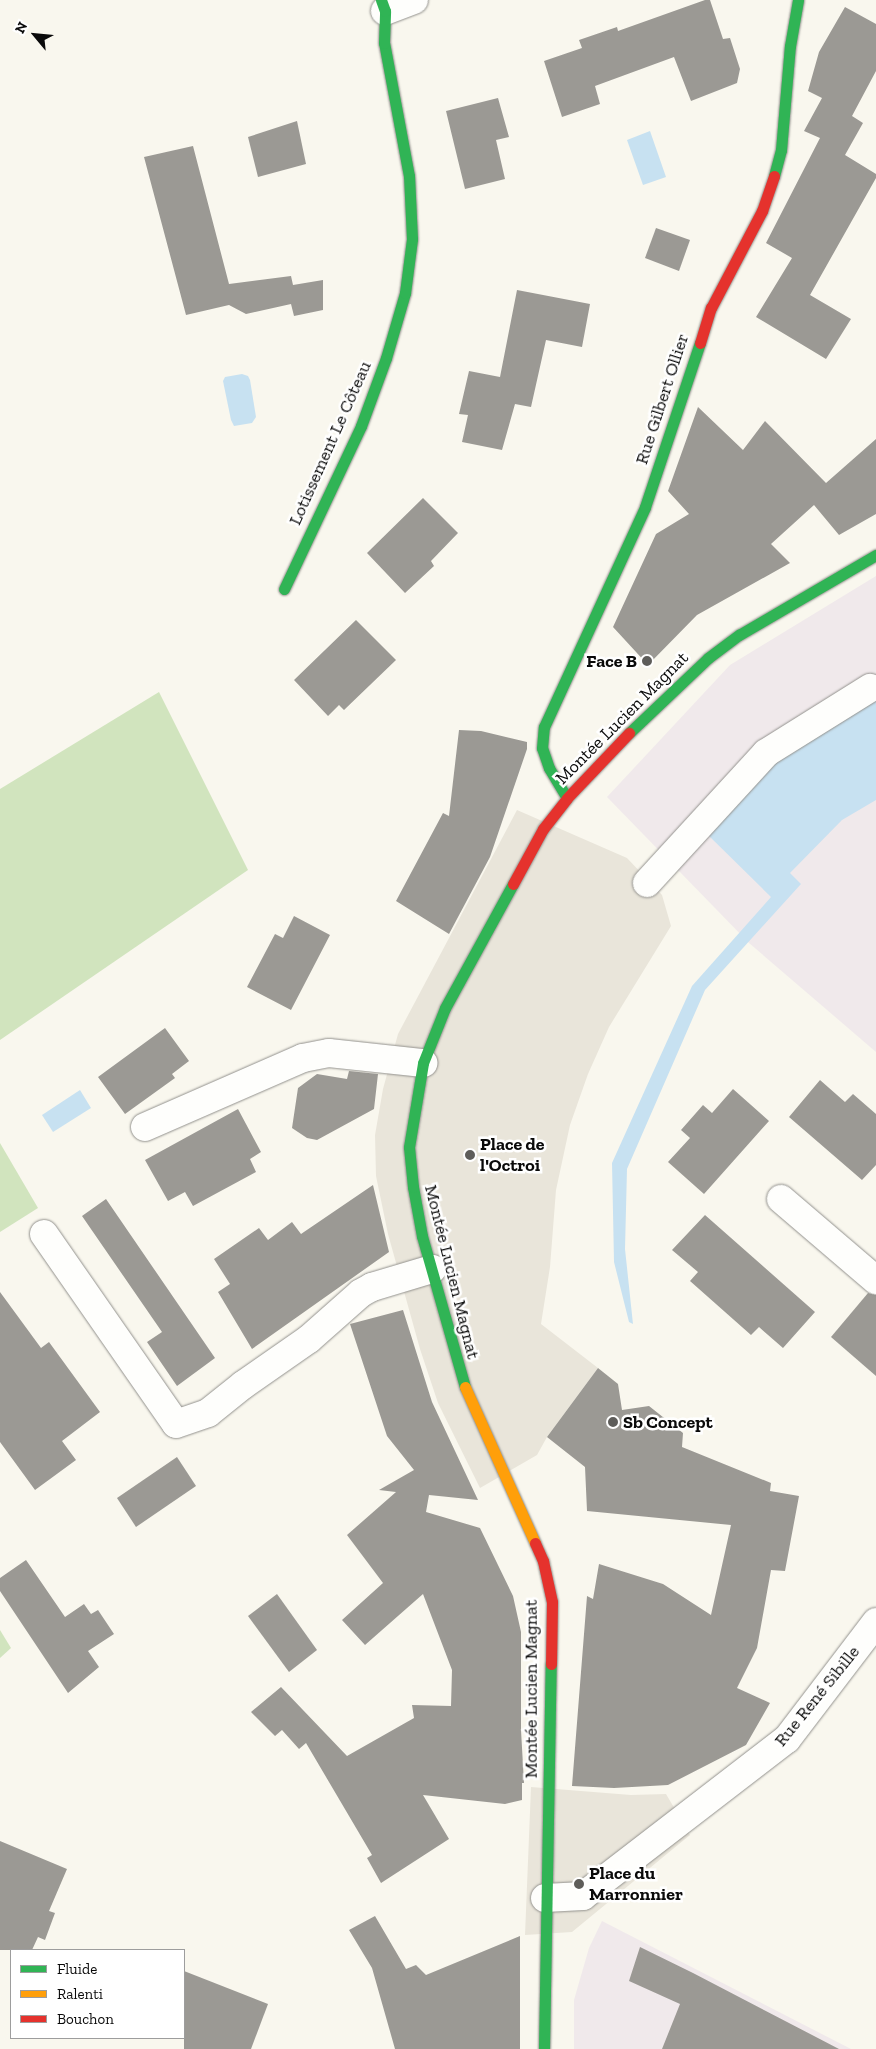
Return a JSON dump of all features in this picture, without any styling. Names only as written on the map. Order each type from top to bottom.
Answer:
[{"type":"main road","name":"Rue Gilbert Ollier","points":[[567,798],[549,768],[542,748],[544,727],[645,507],[711,308],[762,211],[781,150],[790,46],[798,0]]},
{"type":"main road","name":"Lotissement Le Côteau","points":[[284,589],[361,426],[386,358],[404,293],[412,239],[409,176],[384,43],[383,6]]},
{"type":"main road","name":"Montée Lucien Magnat","points":[[544,2049],[545,1898],[552,1602],[543,1561],[461,1379],[422,1236],[412,1187],[409,1147],[423,1063],[445,1008],[543,829],[567,798],[631,730],[708,658],[739,634],[774,612],[876,555]]},
{"type":"street","points":[[383,6],[414,0]]},
{"type":"street","points":[[647,882],[766,753],[870,688]]},
{"type":"street","points":[[145,1127],[303,1058],[329,1052],[423,1063]]},
{"type":"street","points":[[781,1199],[876,1280]]},
{"type":"street","points":[[44,1234],[176,1424],[208,1413],[309,1339],[361,1293],[372,1287],[432,1269]]},
{"type":"street","name":"Rue René Sibille","points":[[545,1898],[583,1896],[680,1819],[787,1739],[876,1622]]},
{"type":"shaded area","points":[[876,576],[876,1052],[749,943],[607,797],[730,665]]},
{"type":"shaded area","name":"Place de l'Octroi","points":[[517,810],[627,858],[662,895],[671,926],[609,1027],[588,1074],[570,1125],[556,1190],[550,1267],[541,1324],[598,1368],[547,1437],[537,1455],[480,1488],[438,1403],[420,1349],[388,1234],[376,1176],[375,1135],[383,1089],[398,1034]]},
{"type":"shaded area","name":"Place du Marronnier","points":[[531,1787],[631,1795],[666,1794],[690,1835],[572,1932],[525,1935]]},
{"type":"shaded area","points":[[602,1921],[851,2049],[574,2049],[574,2000],[589,1948]]},
{"type":"green space","points":[[159,692],[248,870],[0,1040],[0,789]]},
{"type":"green space","points":[[0,1143],[38,1208],[0,1232]]},
{"type":"green space","points":[[0,1630],[11,1648],[0,1658]]},
{"type":"water","points":[[650,131],[666,177],[643,185],[627,140]]},
{"type":"water","points":[[242,374],[248,376],[250,380],[256,417],[252,423],[234,426],[223,381],[225,377]]},
{"type":"water","points":[[876,700],[876,800],[842,820],[790,873],[801,884],[705,990],[627,1169],[625,1249],[633,1324],[629,1322],[614,1262],[612,1163],[692,986],[771,897],[707,834],[786,749]]},
{"type":"water","points":[[80,1090],[91,1108],[53,1132],[42,1115]]},
{"type":"building","points":[[705,0],[710,0],[723,39],[730,38],[740,69],[737,83],[691,101],[674,57],[595,86],[600,104],[562,117],[544,61],[582,48],[579,40],[617,27],[618,31]]},
{"type":"building","points":[[845,7],[876,24],[876,71],[852,116],[863,123],[845,155],[876,174],[876,178],[810,295],[851,319],[826,359],[756,317],[792,258],[766,243],[820,138],[804,131],[822,98],[808,91],[819,52]]},
{"type":"building","points":[[498,98],[509,137],[496,140],[505,179],[465,189],[446,111]]},
{"type":"building","points":[[297,121],[306,164],[258,177],[248,137]]},
{"type":"building","points":[[193,146],[229,284],[291,276],[293,285],[323,280],[323,310],[294,316],[291,304],[246,314],[229,305],[186,315],[144,157]]},
{"type":"building","points":[[656,228],[690,240],[679,271],[645,258]]},
{"type":"building","points":[[517,290],[590,304],[582,347],[546,340],[531,407],[515,404],[502,450],[462,442],[468,415],[459,414],[469,371],[500,377]]},
{"type":"building","points":[[698,407],[743,450],[765,421],[826,483],[876,439],[876,514],[839,535],[814,505],[771,544],[790,563],[697,615],[648,665],[613,627],[656,534],[689,514],[668,491]]},
{"type":"building","points":[[423,498],[458,533],[431,561],[434,566],[405,593],[367,553]]},
{"type":"building","points":[[356,620],[396,660],[344,710],[339,705],[328,716],[294,680]]},
{"type":"building","points":[[459,730],[481,731],[527,742],[527,749],[490,857],[449,934],[396,901],[443,813],[449,816]]},
{"type":"building","points":[[294,916],[330,935],[291,1010],[247,987],[275,934],[283,938]]},
{"type":"building","points":[[165,1028],[189,1061],[172,1074],[175,1078],[125,1114],[98,1077]]},
{"type":"building","points":[[349,1071],[378,1074],[374,1109],[317,1140],[307,1138],[292,1128],[298,1088],[317,1074],[347,1079]]},
{"type":"building","points":[[820,1080],[845,1102],[853,1094],[876,1114],[876,1165],[862,1180],[789,1117]]},
{"type":"building","points":[[733,1089],[769,1121],[704,1194],[668,1162],[690,1138],[681,1130],[703,1105],[712,1113]]},
{"type":"building","points":[[238,1109],[261,1152],[250,1159],[256,1172],[193,1206],[185,1192],[168,1201],[145,1160]]},
{"type":"building","points":[[373,1185],[389,1252],[252,1349],[218,1292],[230,1284],[214,1259],[259,1228],[268,1240],[292,1222],[301,1234]]},
{"type":"building","points":[[106,1199],[215,1358],[177,1386],[147,1342],[162,1332],[82,1216]]},
{"type":"building","points":[[705,1215],[815,1312],[783,1348],[759,1327],[751,1335],[690,1281],[698,1272],[672,1250]]},
{"type":"building","points":[[0,1292],[41,1348],[49,1342],[100,1412],[62,1441],[76,1460],[35,1490],[0,1442]]},
{"type":"building","points":[[868,1293],[876,1295],[876,1376],[831,1337]]},
{"type":"building","points":[[403,1310],[432,1402],[478,1500],[429,1495],[426,1512],[480,1528],[513,1596],[521,1632],[521,1730],[524,1783],[522,1783],[522,1800],[505,1804],[423,1795],[449,1839],[381,1883],[367,1858],[372,1855],[306,1743],[299,1749],[282,1730],[275,1736],[251,1712],[281,1687],[347,1756],[414,1718],[412,1705],[451,1706],[452,1670],[423,1594],[365,1645],[342,1620],[383,1583],[347,1535],[396,1492],[379,1490],[414,1470],[387,1436],[350,1324]]},
{"type":"building","points":[[598,1368],[618,1384],[622,1410],[649,1406],[683,1433],[682,1447],[771,1483],[770,1491],[799,1496],[785,1571],[771,1570],[757,1648],[737,1688],[770,1703],[746,1745],[668,1785],[614,1788],[572,1786],[587,1596],[593,1599],[599,1564],[663,1584],[711,1615],[731,1525],[587,1511],[585,1467],[547,1437]]},
{"type":"building","points":[[177,1457],[196,1486],[136,1527],[117,1498]]},
{"type":"building","points":[[26,1560],[65,1617],[84,1604],[91,1614],[98,1610],[114,1634],[88,1651],[99,1667],[68,1693],[0,1591],[0,1578]]},
{"type":"building","points":[[277,1594],[317,1650],[289,1672],[248,1616]]},
{"type":"building","points":[[0,1841],[67,1869],[49,1911],[55,1913],[45,1940],[38,1937],[32,1949],[0,1950]]},
{"type":"building","points":[[375,1916],[406,1969],[416,1965],[426,1975],[520,1936],[520,2049],[395,2049],[372,1968],[349,1930]]},
{"type":"building","points":[[640,1947],[839,2049],[662,2049],[680,2004],[629,1981]]},
{"type":"building","points":[[185,1971],[268,2004],[251,2049],[184,2049]]},
{"type":"traffic: fast","points":[[284,589],[361,426],[386,358],[405,293],[412,239],[409,176],[384,43],[385,11],[381,0]]},
{"type":"traffic: fast","points":[[774,176],[781,150],[790,46],[798,0]]},
{"type":"traffic: fast","points":[[567,798],[549,768],[542,748],[544,727],[645,507],[700,343]]},
{"type":"traffic: fast","points":[[629,733],[708,658],[739,635],[876,555]]},
{"type":"traffic: fast","points":[[465,1387],[422,1236],[413,1187],[409,1147],[423,1063],[445,1008],[513,884]]},
{"type":"traffic: fast","points":[[544,2049],[551,1664]]},
{"type":"traffic: slow","points":[[465,1387],[535,1543]]},
{"type":"traffic: jam","points":[[700,343],[711,308],[762,211],[774,176]]},
{"type":"traffic: jam","points":[[513,884],[543,829],[567,798],[629,733]]},
{"type":"traffic: jam","points":[[535,1543],[543,1561],[552,1602],[551,1664]]},
{"type":"place","name":"Face B","points":[[647,661]]},
{"type":"place","name":"Place de l'Octroi","points":[[470,1155]]},
{"type":"place","name":"Sb Concept","points":[[613,1422]]},
{"type":"place","name":"Place du Marronnier","points":[[579,1884]]}]
